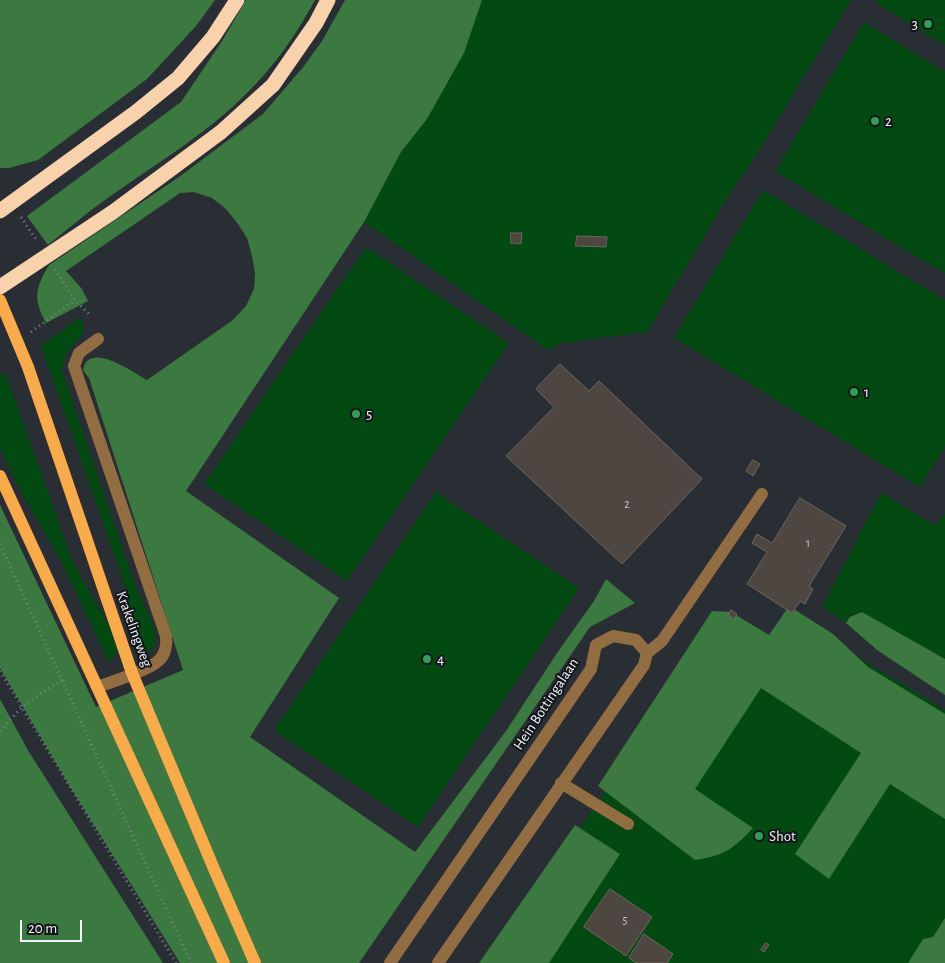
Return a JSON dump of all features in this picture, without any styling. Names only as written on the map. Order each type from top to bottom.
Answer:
[{"type":"highway","points":[[0,211],[136,112],[178,78],[213,37],[237,0]]},
{"type":"highway","points":[[0,287],[113,212],[221,132],[273,85],[316,23],[328,0]]},
{"type":"main road","name":"Krakelingweg","points":[[0,300],[18,342],[132,673],[255,963]]},
{"type":"main road","points":[[0,476],[224,963]]},
{"type":"lane","points":[[97,688],[158,662],[164,653],[166,644],[166,636],[74,366],[79,353],[98,340]]},
{"type":"lane","points":[[438,963],[644,665],[647,653],[662,641],[762,494]]},
{"type":"lane","name":"Hein Bottingalaan","points":[[390,963],[591,669],[596,645],[613,636],[636,640],[647,653]]},
{"type":"lane","points":[[561,783],[628,824]]},
{"type":"path","points":[[18,342],[75,300],[91,316]]},
{"type":"path","points":[[0,544],[191,963]]},
{"type":"path","points":[[0,671],[176,963]]},
{"type":"path","points":[[0,732],[22,707],[63,679]]},
{"type":"green space","points":[[0,0],[215,0],[196,26],[147,79],[38,160],[9,168],[0,168]]},
{"type":"green space","points":[[246,0],[315,0],[275,62],[256,84],[229,110],[195,137],[98,205],[48,245],[27,216],[181,102],[222,41]]},
{"type":"green space","points":[[345,0],[482,0],[464,53],[427,119],[401,152],[364,222],[186,491],[339,598],[250,737],[415,852],[506,731],[594,601],[606,579],[635,603],[590,627],[359,963],[180,963],[71,788],[0,668],[0,505],[96,707],[183,670],[89,378],[83,370],[87,361],[93,358],[102,358],[122,365],[147,380],[233,320],[246,306],[254,289],[255,273],[247,238],[226,209],[212,198],[194,192],[180,193],[66,271],[82,289],[88,301],[46,323],[39,307],[38,287],[49,265],[179,177],[263,114],[304,66],[322,41]]},
{"type":"green space","points":[[482,0],[851,0],[751,163],[732,190],[647,332],[562,343],[548,350],[364,222],[401,152],[427,119],[464,53]]},
{"type":"green space","name":"3","points":[[879,0],[945,0],[945,45],[876,3]]},
{"type":"green space","name":"2","points":[[864,22],[945,72],[945,274],[775,171]]},
{"type":"green space","name":"1","points":[[763,190],[945,300],[945,446],[920,487],[674,338]]},
{"type":"green space","name":"5","points":[[366,247],[509,343],[347,581],[204,484]]},
{"type":"green space","points":[[80,317],[83,323],[83,333],[66,355],[62,371],[133,579],[156,632],[154,648],[148,652],[138,653],[134,649],[124,583],[41,346]]},
{"type":"green space","points":[[5,372],[72,560],[108,624],[118,651],[109,663],[62,563],[19,488],[0,448],[0,375]]},
{"type":"green space","name":"4","points":[[436,492],[579,588],[418,827],[274,730]]},
{"type":"green space","points":[[881,493],[936,526],[945,512],[945,659],[862,612],[850,616],[846,623],[822,607]]},
{"type":"green space","points":[[789,606],[833,634],[868,667],[945,714],[945,819],[890,784],[829,879],[795,854],[861,753],[761,688],[695,789],[753,828],[734,846],[721,854],[695,860],[598,786],[712,611],[731,612],[769,635]]},
{"type":"green space","points":[[862,612],[945,659],[945,695],[877,650],[846,623],[850,617]]},
{"type":"green space","name":"Shot","points":[[720,620],[779,656],[799,622],[945,710],[945,963],[489,963]]},
{"type":"green space","points":[[0,699],[29,752],[163,963],[0,963]]},
{"type":"green space","points":[[575,825],[620,854],[549,963],[479,963]]},
{"type":"green space","points":[[945,918],[945,963],[908,963],[923,939],[933,937]]},
{"type":"building","points":[[511,233],[522,233],[521,244],[511,243]]},
{"type":"building","points":[[577,236],[607,237],[606,247],[576,246]]},
{"type":"building","points":[[560,364],[589,391],[599,381],[702,479],[622,564],[506,456],[554,407],[536,389]]},
{"type":"building","points":[[753,460],[760,464],[753,476],[746,471]]},
{"type":"building","points":[[800,498],[846,526],[809,586],[813,589],[805,604],[800,601],[792,613],[747,584],[767,552],[752,543],[757,534],[772,543]]},
{"type":"building","points":[[731,610],[737,614],[734,619],[729,615]]},
{"type":"building","points":[[610,889],[652,917],[626,956],[584,927]]},
{"type":"building","points":[[644,934],[673,954],[667,963],[636,963],[629,958]]},
{"type":"building","points":[[766,943],[769,945],[764,952],[761,950]]},
{"type":"place","name":"3","points":[[928,24]]},
{"type":"place","name":"2","points":[[875,121]]},
{"type":"place","name":"1","points":[[854,392]]},
{"type":"place","name":"5","points":[[356,414]]},
{"type":"place","name":"4","points":[[427,659]]},
{"type":"place","name":"Shot","points":[[759,836]]}]
